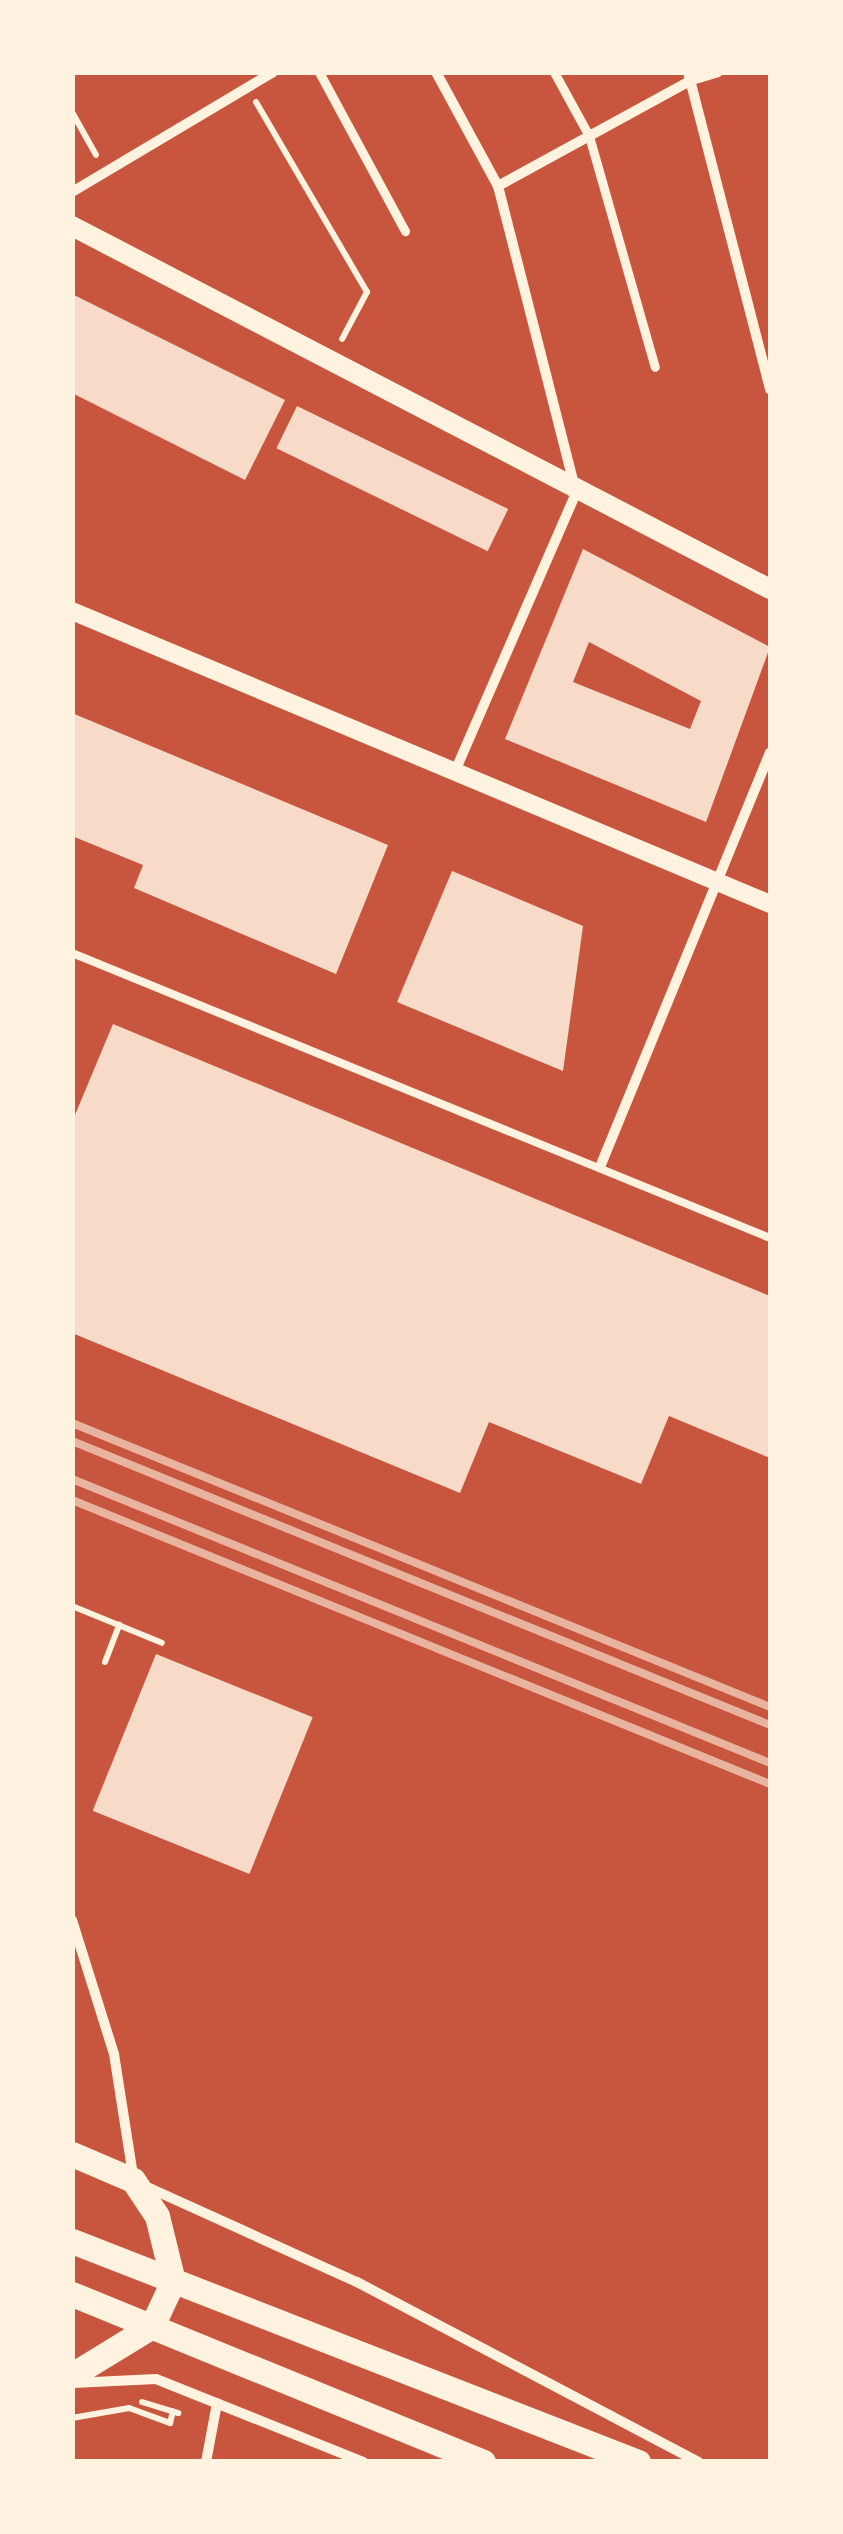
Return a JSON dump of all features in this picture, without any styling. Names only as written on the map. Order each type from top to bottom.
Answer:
[{"type":"main road","points":[[72,226],[576,492],[770,589]]},
{"type":"main road","points":[[72,2154],[133,2180],[156,2216],[173,2281],[152,2326],[72,2379]]},
{"type":"main road","points":[[72,2240],[638,2462]]},
{"type":"main road","points":[[72,2294],[483,2462]]},
{"type":"street","points":[[72,192],[104,168],[274,72]]},
{"type":"street","points":[[319,72],[405,231]]},
{"type":"street","points":[[436,72],[498,186],[576,492],[454,772]]},
{"type":"street","points":[[554,72],[589,136],[655,367]]},
{"type":"street","points":[[498,186],[690,76],[718,72]]},
{"type":"street","points":[[690,76],[770,390]]},
{"type":"street","points":[[72,612],[770,904]]},
{"type":"street","points":[[600,1168],[770,753]]},
{"type":"street","points":[[72,1920],[114,2054],[133,2180],[357,2282],[698,2462]]},
{"type":"street","points":[[72,1951],[80,1936]]},
{"type":"street","points":[[72,2379],[156,2378],[363,2462]]},
{"type":"street","points":[[206,2462],[217,2403]]},
{"type":"lane","points":[[72,953],[770,1238]]},
{"type":"path","points":[[247,87],[367,292],[330,362]]},
{"type":"path","points":[[72,112],[104,168]]},
{"type":"path","points":[[72,1606],[162,1643]]},
{"type":"path","points":[[104,1662],[119,1624]]},
{"type":"path","points":[[104,2399],[135,2399],[187,2416]]},
{"type":"path","points":[[72,2418],[129,2408],[170,2423],[174,2412]]},
{"type":"building","points":[[72,294],[285,400],[245,480],[72,393]]},
{"type":"building","points":[[297,406],[508,509],[488,551],[276,448]]},
{"type":"building","points":[[583,549],[770,647],[706,822],[505,739]],"holes":[[[589,642],[701,701],[690,729],[573,682]]]},
{"type":"building","points":[[72,713],[388,845],[336,974],[134,888],[143,865],[72,836]]},
{"type":"building","points":[[452,871],[583,926],[563,1071],[397,1002]]},
{"type":"building","points":[[113,1024],[770,1296],[770,1458],[669,1416],[641,1484],[489,1422],[460,1493],[72,1333],[72,1122]]},
{"type":"building","points":[[156,1654],[313,1717],[249,1874],[93,1811]]},
{"type":"railway","points":[[72,1423],[770,1707]]},
{"type":"railway","points":[[72,1441],[770,1725]]},
{"type":"railway","points":[[72,1479],[770,1763]]},
{"type":"railway","points":[[72,1500],[770,1784]]}]
